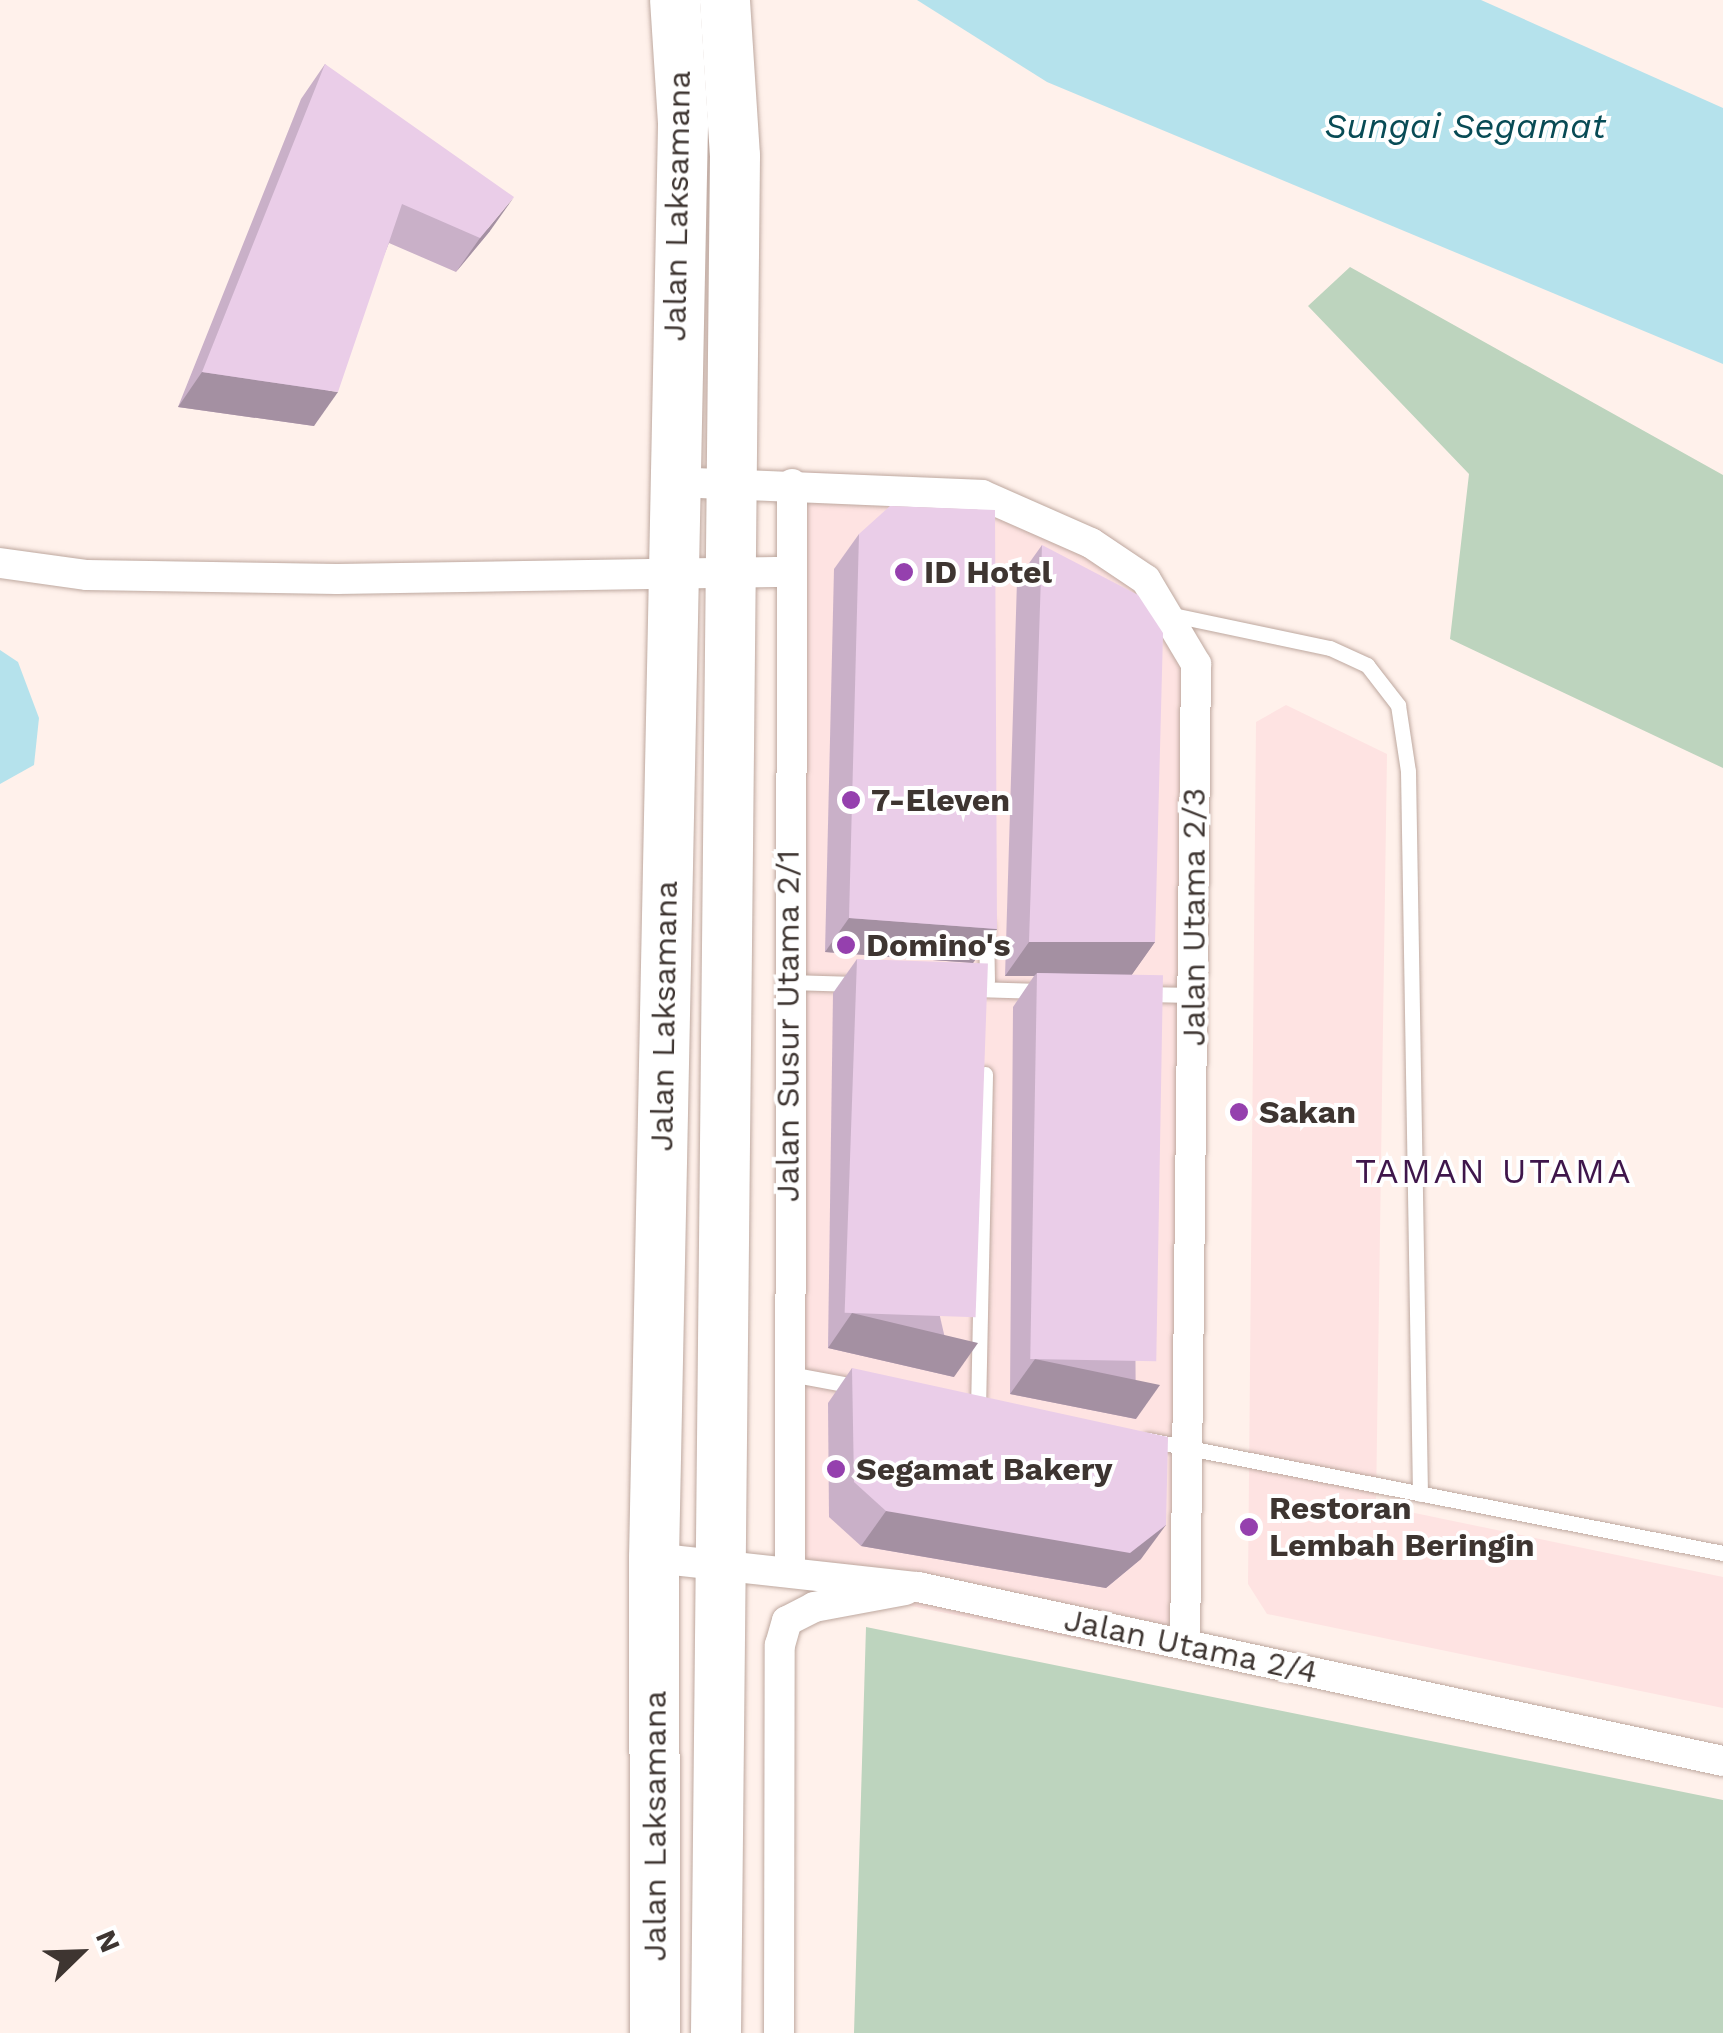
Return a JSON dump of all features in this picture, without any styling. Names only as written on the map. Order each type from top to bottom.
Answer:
[{"type":"main road","name":"Jalan Laksamana","points":[[655,2033],[654,1558],[677,18]]},
{"type":"main road","name":"Jalan Laksamana","points":[[716,2033],[716,1562],[729,578],[726,19]]},
{"type":"street","name":"Jalan Utama 2/3","points":[[673,482],[728,486],[792,484],[982,505],[1091,543],[1146,580],[1173,615],[1196,664],[1192,1446],[1184,1644]]},
{"type":"street","name":"Jalan Susur Utama 2/1","points":[[790,1568],[785,982],[792,484]]},
{"type":"street","points":[[0,563],[106,575],[729,578],[791,572]]},
{"type":"street","name":"Jalan Utama 2/4","points":[[654,1558],[790,1568],[918,1587],[1723,1761]]},
{"type":"street","points":[[779,2033],[787,1621],[918,1587]]},
{"type":"lane","points":[[1173,615],[1330,648],[1367,665],[1398,705],[1408,771],[1420,1494]]},
{"type":"lane","points":[[986,910],[986,1008]]},
{"type":"lane","points":[[785,982],[877,985]]},
{"type":"lane","points":[[950,988],[1062,991]]},
{"type":"lane","points":[[1118,993],[1193,995]]},
{"type":"lane","points":[[978,1410],[986,1046]]},
{"type":"lane","points":[[790,1374],[884,1392]]},
{"type":"lane","points":[[959,1406],[997,1414]]},
{"type":"lane","points":[[1131,1437],[1723,1552]]},
{"type":"shaded area","points":[[780,470],[982,481],[1102,531],[1155,568],[1209,656],[1199,1663],[775,1579]]},
{"type":"shaded area","points":[[1286,705],[1387,754],[1376,1505],[1723,1577],[1723,1708],[1267,1614],[1248,1584],[1256,722]]},
{"type":"green space","points":[[1350,267],[1723,475],[1723,768],[1450,639],[1469,474],[1308,306]]},
{"type":"green space","points":[[866,1627],[1723,1800],[1723,2033],[854,2033]]},
{"type":"water","name":"Sungai Segamat","points":[[917,0],[1481,0],[1723,108],[1723,364],[1047,82]]},
{"type":"water","points":[[0,650],[18,662],[39,718],[34,765],[0,784]]},
{"type":"building","points":[[325,64],[514,197],[480,238],[402,204],[338,392],[202,372]]},
{"type":"building","points":[[890,506],[995,510],[997,929],[849,918],[859,534]]},
{"type":"building","points":[[1042,545],[1138,595],[1163,633],[1155,942],[1029,942]]},
{"type":"building","points":[[857,959],[988,964],[976,1317],[845,1313]]},
{"type":"building","points":[[1037,973],[1163,975],[1156,1361],[1030,1359]]},
{"type":"building","points":[[852,1368],[1168,1437],[1166,1525],[1130,1553],[886,1511],[854,1482]]},
{"type":"place","name":"ID Hotel","points":[[904,572]]},
{"type":"place","name":"7-Eleven","points":[[851,800]]},
{"type":"place","name":"Domino's","points":[[846,945]]},
{"type":"place","name":"Sakan","points":[[1239,1112]]},
{"type":"place","name":"Segamat Bakery","points":[[836,1469]]},
{"type":"place","name":"Restoran Lembah Beringin","points":[[1249,1527]]},
{"type":"district","name":"TAMAN UTAMA","points":[[1494,1171]]}]
